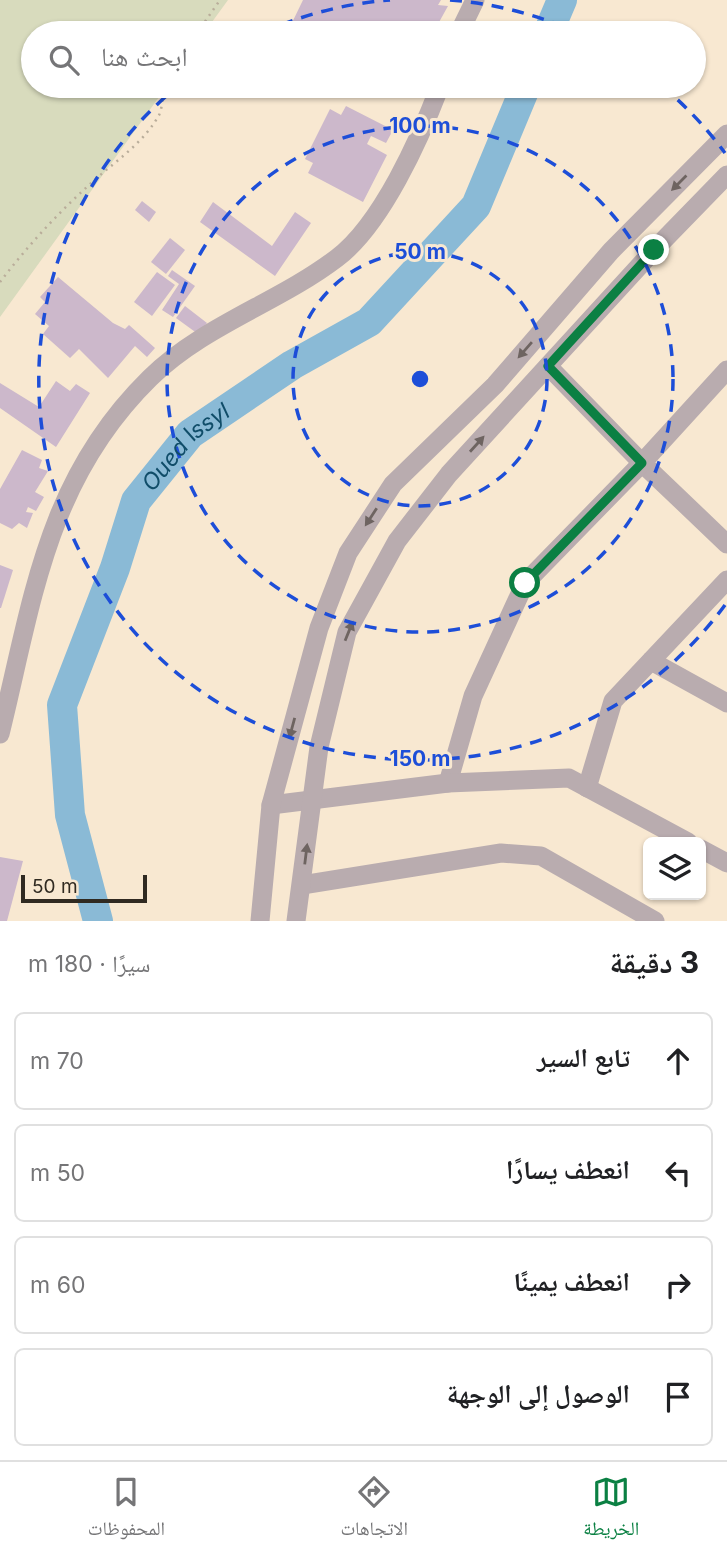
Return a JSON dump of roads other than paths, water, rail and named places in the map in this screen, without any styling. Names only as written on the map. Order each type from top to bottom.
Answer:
[{"type":"street","points":[[465,21],[475,0]]},
{"type":"street","points":[[0,734],[45,545],[62,503],[104,433],[150,377],[183,351],[225,322],[290,288],[340,256],[382,205],[411,152],[435,98]]},
{"type":"street","points":[[260,921],[271,805],[319,628],[348,553],[393,484],[495,385],[611,251],[727,134]]},
{"type":"street","points":[[296,921],[319,747],[347,632],[397,541],[449,474],[727,174]]},
{"type":"street","points":[[548,366],[642,463],[727,544]]},
{"type":"street","points":[[447,783],[473,696],[525,583],[642,463],[727,370]]},
{"type":"street","points":[[587,788],[613,701],[727,580]]},
{"type":"street","points":[[651,661],[727,703]]},
{"type":"street","points":[[271,805],[447,783],[569,779],[679,837]]},
{"type":"street","points":[[706,852],[727,863]]},
{"type":"street","points":[[302,886],[501,853],[541,856],[655,921]]},
{"type":"waterway","name":"Oued Issyl","points":[[553,21],[562,0]]},
{"type":"waterway","name":"Oued Issyl","points":[[98,921],[70,815],[62,705],[115,568],[136,501],[190,434],[292,365],[369,322],[476,206],[521,98]]}]
